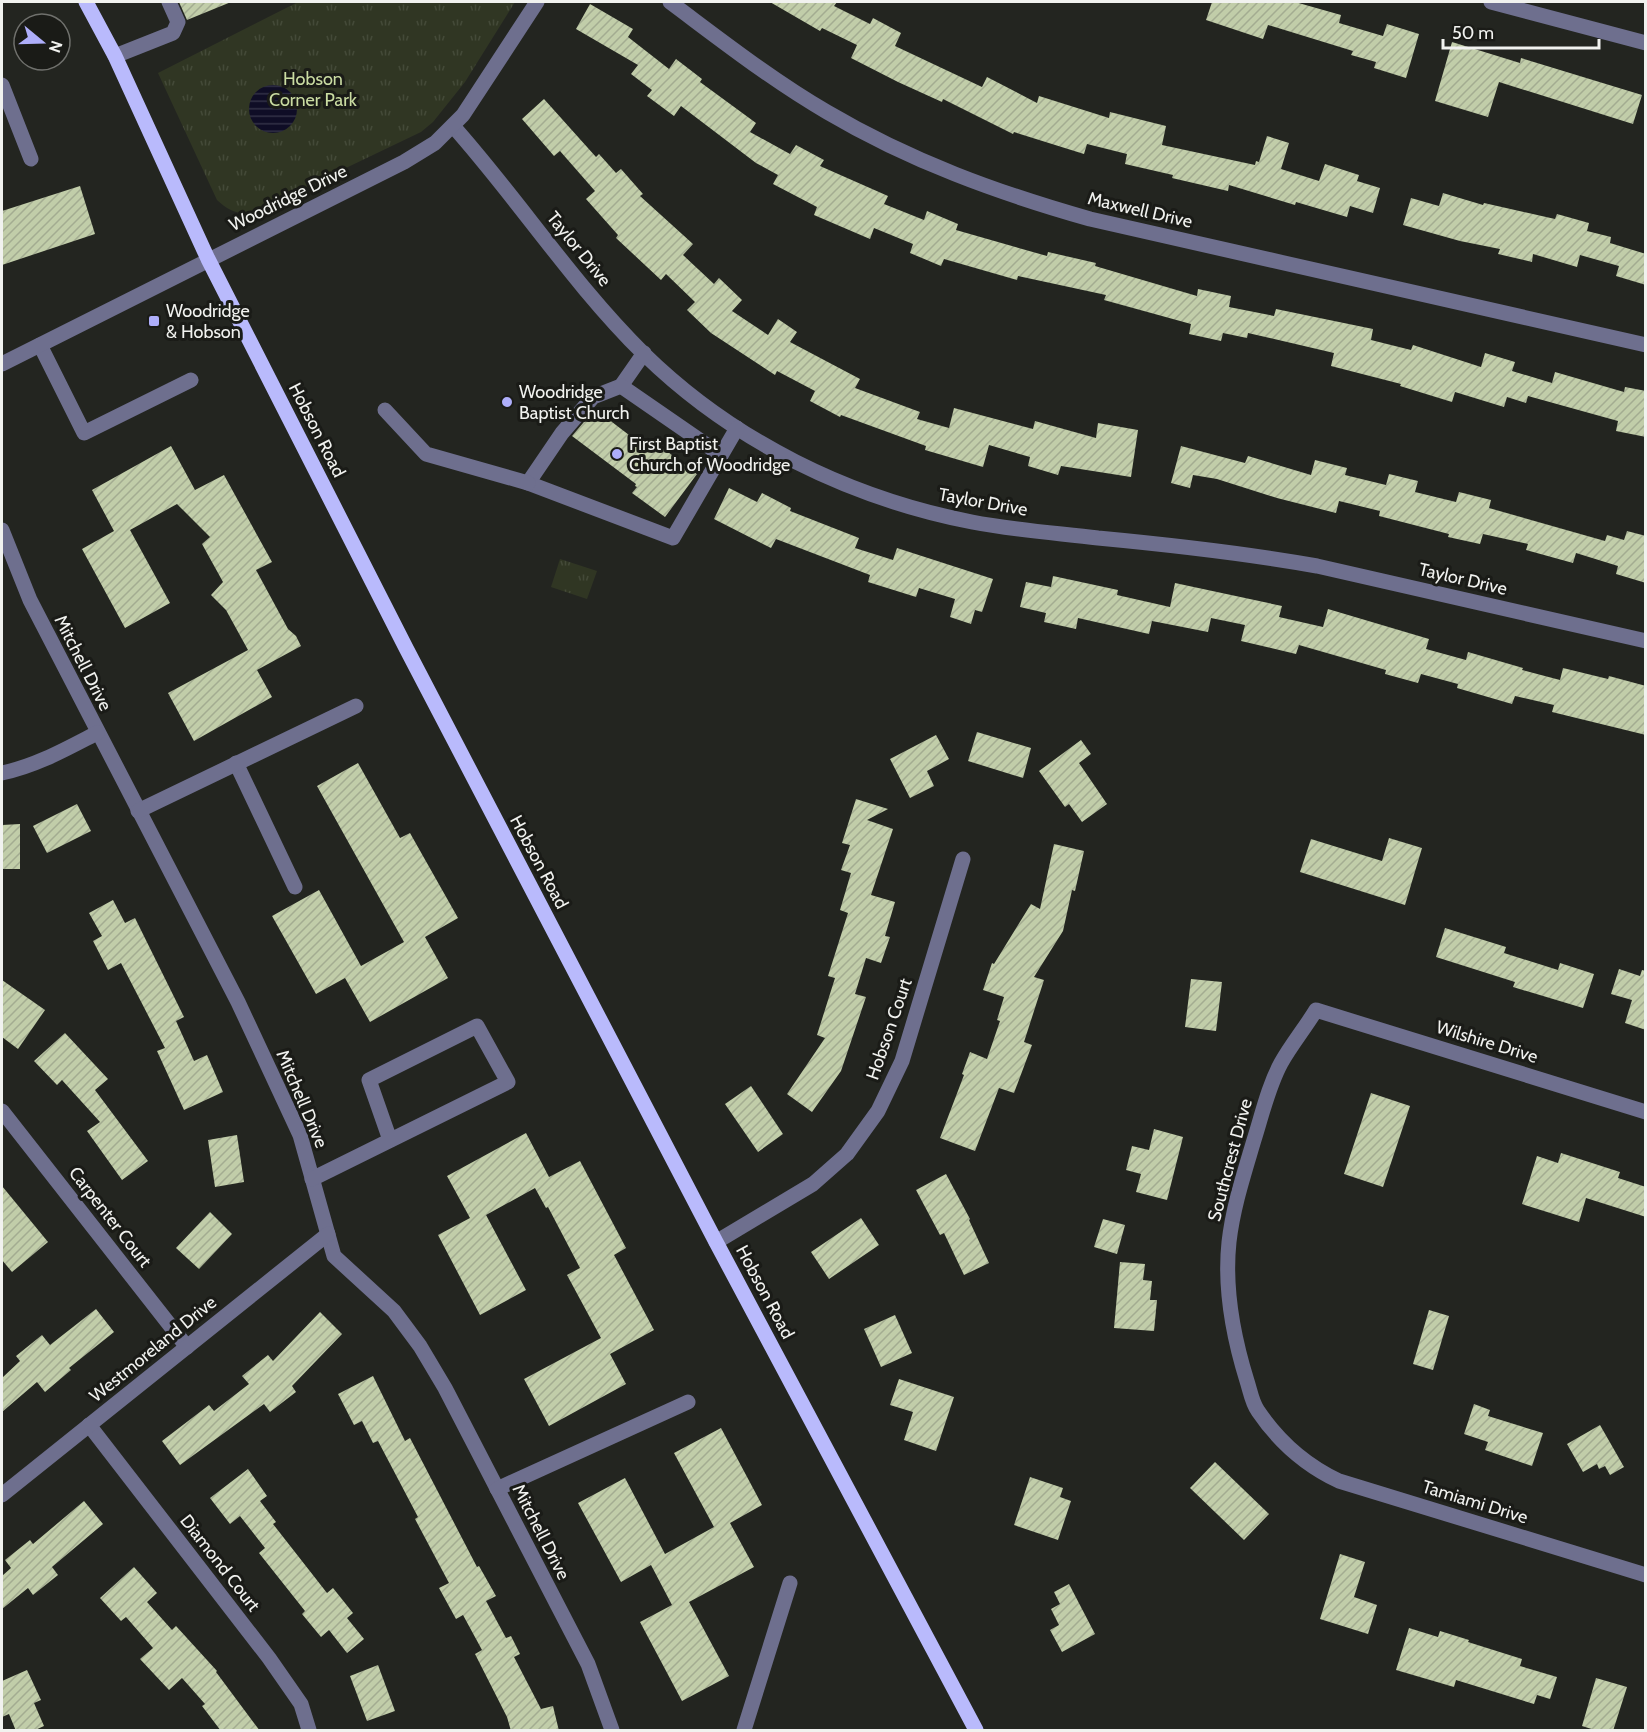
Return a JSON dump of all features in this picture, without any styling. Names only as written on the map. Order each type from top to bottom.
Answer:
[{"type":"main road","name":"Hobson Road","points":[[86,2],[115,56],[208,259],[411,658],[716,1242],[976,1731]]},
{"type":"street","points":[[115,56],[173,33],[178,22],[169,2]]},
{"type":"street","name":"Woodridge Drive","points":[[2,364],[404,162],[435,143],[471,104],[537,2]]},
{"type":"street","name":"Maxwell Drive","points":[[670,2],[767,73],[828,113],[891,147],[957,176],[1090,219],[1646,345]]},
{"type":"street","points":[[1491,2],[1646,43]]},
{"type":"street","points":[[2,85],[32,159]]},
{"type":"street","name":"Taylor Drive","points":[[453,126],[596,301],[644,353],[675,382],[737,428],[789,459],[861,492],[933,514],[1022,530],[1226,551],[1317,566],[1646,641]]},
{"type":"street","points":[[40,345],[84,433],[191,380]]},
{"type":"street","points":[[528,483],[562,433],[593,397],[621,386],[644,353]]},
{"type":"street","points":[[621,386],[721,455]]},
{"type":"street","points":[[385,410],[426,454],[528,483],[673,538],[737,428]]},
{"type":"street","name":"Mitchell Drive","points":[[2,530],[30,600],[243,1012],[300,1135],[334,1256],[394,1311],[420,1346],[445,1388],[588,1664],[612,1731]]},
{"type":"street","points":[[138,811],[356,706]]},
{"type":"street","points":[[2,773],[33,764],[97,733]]},
{"type":"street","points":[[236,764],[295,887]]},
{"type":"street","name":"Hobson Court","points":[[716,1242],[813,1184],[847,1154],[878,1111],[902,1061],[963,859]]},
{"type":"street","name":"Wilshire Drive","points":[[1316,1010],[1646,1112]]},
{"type":"street","name":"Southcrest Drive","points":[[1298,1457],[1256,1409],[1234,1336],[1228,1265],[1232,1224],[1240,1186],[1269,1092],[1281,1064],[1316,1010]]},
{"type":"street","points":[[312,1179],[508,1082],[477,1026],[369,1080],[390,1140]]},
{"type":"street","name":"Carpenter Court","points":[[2,1111],[187,1347]]},
{"type":"street","name":"Westmoreland Drive","points":[[2,1495],[328,1234]]},
{"type":"street","points":[[497,1489],[688,1402]]},
{"type":"street","name":"Diamond Court","points":[[89,1425],[269,1658],[301,1704],[309,1731]]},
{"type":"street","name":"Tamiami Drive","points":[[1298,1457],[1318,1471],[1339,1480],[1646,1575]]},
{"type":"street","points":[[744,1731],[790,1583]]},
{"type":"green space","name":"Hobson Corner Park","points":[[298,2],[515,2],[465,82],[433,122],[421,132],[254,212],[234,211],[217,200],[158,73]]},
{"type":"green space","points":[[560,559],[597,571],[587,599],[551,587]]},
{"type":"shaded area","points":[[268,85],[278,85],[293,95],[297,109],[296,118],[287,129],[278,133],[268,133],[253,123],[249,114],[249,104],[259,89]]},
{"type":"building","points":[[179,2],[231,2],[187,20]]},
{"type":"building","points":[[770,2],[837,2],[834,6],[870,24],[873,18],[901,33],[895,46],[982,87],[987,77],[1037,103],[1039,96],[1109,118],[1110,112],[1166,126],[1162,145],[1255,165],[1256,161],[1259,162],[1267,136],[1289,143],[1281,169],[1319,181],[1325,164],[1359,175],[1357,181],[1380,188],[1373,213],[1350,206],[1347,217],[1296,202],[1295,205],[1229,185],[1228,191],[1125,164],[1127,154],[1087,144],[1084,154],[1014,132],[1013,134],[943,99],[942,102],[851,58],[857,45],[822,28],[820,31]]},
{"type":"building","points":[[1212,2],[1295,2],[1341,15],[1339,23],[1383,36],[1387,24],[1419,34],[1406,78],[1374,68],[1376,62],[1351,55],[1353,51],[1268,25],[1263,39],[1206,20]]},
{"type":"building","points":[[590,4],[633,29],[628,37],[669,69],[676,59],[702,79],[700,82],[756,123],[750,132],[790,154],[796,145],[824,160],[820,166],[888,196],[884,204],[924,220],[927,211],[958,224],[956,230],[1047,256],[1048,252],[1096,263],[1095,266],[1197,296],[1198,289],[1231,296],[1229,307],[1274,316],[1276,309],[1373,329],[1371,340],[1411,350],[1413,345],[1481,367],[1485,353],[1515,362],[1512,371],[1552,383],[1555,372],[1624,392],[1625,387],[1646,391],[1646,437],[1616,431],[1618,421],[1528,396],[1526,403],[1507,397],[1504,407],[1455,392],[1452,402],[1400,386],[1401,384],[1331,366],[1334,353],[1248,333],[1247,338],[1223,333],[1221,341],[1189,334],[1191,324],[1104,300],[1106,295],[1018,276],[1017,280],[944,259],[941,266],[910,253],[913,244],[874,228],[870,239],[814,215],[817,207],[773,184],[778,175],[756,163],[681,106],[674,116],[647,96],[652,90],[631,74],[638,65],[576,29]]},
{"type":"building","points":[[1452,42],[1520,63],[1521,58],[1642,95],[1633,124],[1499,82],[1488,117],[1435,101]]},
{"type":"building","points":[[544,99],[596,157],[599,154],[616,173],[621,169],[643,194],[640,196],[693,244],[683,255],[714,284],[719,278],[742,300],[732,311],[768,335],[778,319],[797,332],[790,342],[860,379],[855,388],[920,412],[917,419],[949,428],[954,408],[1033,429],[1035,421],[1096,438],[1098,423],[1138,430],[1131,477],[1061,466],[1058,475],[1028,466],[1030,457],[989,445],[983,467],[925,450],[926,446],[841,415],[840,417],[810,401],[815,391],[777,371],[775,375],[711,333],[687,310],[695,302],[666,274],[661,280],[616,238],[618,235],[586,199],[595,191],[560,151],[554,156],[522,119]]},
{"type":"building","points":[[80,186],[95,234],[2,265],[2,211]]},
{"type":"building","points":[[1443,193],[1483,205],[1484,203],[1555,219],[1557,214],[1589,223],[1587,231],[1611,237],[1610,243],[1646,254],[1646,285],[1616,276],[1619,266],[1580,255],[1577,267],[1533,254],[1532,262],[1498,254],[1500,249],[1460,241],[1403,225],[1411,198],[1439,206]]},
{"type":"building","name":"First Baptist Church of Woodridge","points":[[595,409],[646,448],[652,440],[697,474],[665,517],[632,493],[637,487],[636,484],[572,436]]},
{"type":"building","points":[[171,446],[195,490],[224,475],[272,562],[256,570],[288,629],[296,636],[301,646],[257,670],[272,697],[194,741],[168,693],[248,650],[226,610],[211,595],[223,582],[202,544],[210,537],[177,504],[130,530],[170,603],[125,628],[82,549],[114,531],[92,490]]},
{"type":"building","points":[[1181,446],[1245,463],[1248,456],[1311,475],[1315,460],[1347,468],[1345,475],[1386,485],[1389,474],[1418,481],[1415,492],[1456,502],[1459,492],[1491,500],[1489,508],[1605,541],[1607,535],[1624,540],[1627,531],[1646,536],[1646,583],[1616,574],[1618,566],[1576,553],[1573,563],[1526,550],[1528,544],[1483,534],[1480,544],[1448,537],[1449,534],[1379,516],[1380,511],[1339,501],[1336,513],[1217,479],[1193,475],[1190,488],[1171,483]]},
{"type":"building","points":[[729,488],[757,502],[762,493],[791,508],[790,511],[859,538],[855,548],[893,560],[897,548],[993,579],[982,612],[975,610],[971,624],[950,617],[955,599],[919,588],[916,597],[868,582],[870,575],[776,539],[771,548],[714,519]]},
{"type":"building","points":[[1053,576],[1118,590],[1117,595],[1170,607],[1175,583],[1282,606],[1279,617],[1323,627],[1328,609],[1429,639],[1426,649],[1466,660],[1468,652],[1560,680],[1563,668],[1608,679],[1609,676],[1646,686],[1646,735],[1552,712],[1554,705],[1515,696],[1512,704],[1457,688],[1458,684],[1421,674],[1418,683],[1385,674],[1386,670],[1299,645],[1296,654],[1241,641],[1245,625],[1211,618],[1208,632],[1152,621],[1149,634],[1078,618],[1076,629],[1044,622],[1046,613],[1020,607],[1026,582],[1051,587]]},
{"type":"building","points":[[977,732],[1031,748],[1023,778],[968,761]]},
{"type":"building","points":[[936,735],[949,759],[927,771],[934,786],[910,798],[890,759]]},
{"type":"building","points":[[1081,740],[1091,754],[1079,763],[1107,804],[1082,822],[1069,804],[1065,807],[1039,771]]},
{"type":"building","points":[[358,763],[400,838],[410,833],[458,918],[425,937],[448,978],[370,1022],[345,978],[316,994],[272,916],[319,890],[361,966],[404,942],[317,786]]},
{"type":"building","points":[[856,799],[888,809],[867,820],[893,829],[871,895],[895,902],[885,936],[890,937],[881,963],[866,958],[855,994],[866,997],[841,1071],[812,1112],[787,1094],[825,1038],[817,1035],[835,978],[828,976],[848,913],[840,910],[851,873],[841,870],[850,845],[842,843]]},
{"type":"building","points":[[77,804],[91,831],[47,853],[33,826]]},
{"type":"building","points":[[20,824],[20,869],[2,869],[2,825]]},
{"type":"building","points":[[1389,838],[1422,848],[1405,905],[1300,872],[1311,839],[1382,861]]},
{"type":"building","points":[[1054,844],[1084,851],[1075,891],[1072,890],[1063,931],[1034,977],[1044,980],[1024,1042],[1032,1045],[1014,1093],[999,1088],[975,1151],[940,1138],[964,1075],[962,1074],[970,1052],[987,1059],[1000,1021],[997,1020],[1004,997],[983,990],[992,963],[994,964],[1031,904],[1040,909]]},
{"type":"building","points":[[113,900],[125,923],[135,918],[184,1017],[176,1021],[194,1061],[207,1055],[223,1092],[184,1110],[157,1051],[165,1048],[121,963],[108,970],[93,941],[102,936],[89,913]]},
{"type":"building","points":[[1445,928],[1506,947],[1504,953],[1558,970],[1560,963],[1594,974],[1583,1008],[1513,987],[1515,982],[1436,957]]},
{"type":"building","points":[[1619,969],[1640,976],[1642,970],[1646,971],[1646,1030],[1625,1023],[1632,1000],[1611,994]]},
{"type":"building","points":[[1191,979],[1222,982],[1216,1031],[1185,1027]]},
{"type":"building","points":[[2,980],[45,1010],[18,1049],[2,1037]]},
{"type":"building","points":[[65,1033],[108,1079],[95,1090],[148,1161],[122,1180],[87,1131],[100,1122],[62,1080],[57,1085],[34,1061]]},
{"type":"building","points":[[751,1086],[783,1134],[758,1152],[725,1104]]},
{"type":"building","points":[[1371,1093],[1410,1106],[1383,1187],[1344,1174]]},
{"type":"building","points":[[1154,1129],[1183,1137],[1167,1200],[1136,1192],[1141,1174],[1126,1170],[1132,1146],[1149,1150]]},
{"type":"building","points":[[526,1133],[549,1177],[580,1161],[626,1248],[614,1255],[654,1330],[610,1354],[626,1384],[549,1426],[524,1379],[601,1338],[567,1275],[580,1268],[548,1207],[546,1208],[535,1188],[486,1215],[526,1290],[480,1315],[438,1235],[470,1218],[447,1176]]},
{"type":"building","points":[[237,1135],[244,1182],[215,1187],[208,1140]]},
{"type":"building","points":[[1561,1153],[1620,1172],[1618,1178],[1646,1187],[1646,1217],[1586,1198],[1579,1222],[1522,1204],[1537,1156],[1558,1163]]},
{"type":"building","points":[[946,1174],[970,1219],[989,1263],[964,1275],[944,1233],[940,1235],[916,1190]]},
{"type":"building","points":[[2,1186],[48,1242],[12,1272],[2,1260]]},
{"type":"building","points":[[210,1212],[232,1234],[199,1269],[176,1248]]},
{"type":"building","points":[[861,1218],[879,1245],[829,1279],[811,1252]]},
{"type":"building","points":[[1103,1219],[1125,1225],[1117,1254],[1094,1247]]},
{"type":"building","points":[[1120,1262],[1145,1264],[1143,1280],[1152,1281],[1150,1300],[1157,1300],[1154,1331],[1114,1328]]},
{"type":"building","points":[[96,1309],[114,1332],[69,1368],[71,1370],[45,1392],[37,1382],[2,1412],[2,1378],[20,1361],[16,1356],[42,1335],[50,1345]]},
{"type":"building","points":[[1429,1310],[1449,1316],[1433,1370],[1413,1364]]},
{"type":"building","points":[[320,1312],[342,1334],[292,1386],[296,1392],[270,1412],[264,1404],[180,1465],[162,1441],[209,1405],[214,1411],[249,1384],[242,1376],[268,1355],[273,1361]]},
{"type":"building","points":[[895,1315],[912,1353],[881,1367],[864,1329]]},
{"type":"building","points":[[373,1376],[405,1441],[410,1438],[477,1567],[479,1566],[496,1596],[486,1601],[506,1638],[511,1636],[520,1654],[514,1657],[541,1709],[553,1706],[559,1731],[511,1731],[507,1717],[475,1654],[482,1650],[463,1615],[456,1619],[439,1588],[449,1583],[415,1519],[418,1517],[378,1441],[373,1443],[362,1421],[354,1425],[338,1394]]},
{"type":"building","points":[[899,1379],[954,1397],[936,1451],[904,1440],[913,1412],[890,1405]]},
{"type":"building","points":[[1474,1404],[1490,1410],[1488,1416],[1543,1433],[1532,1466],[1485,1450],[1488,1442],[1464,1434]]},
{"type":"building","points":[[1600,1425],[1624,1467],[1610,1475],[1605,1466],[1599,1469],[1597,1464],[1583,1472],[1567,1444]]},
{"type":"building","points":[[721,1428],[762,1505],[730,1523],[754,1567],[689,1602],[729,1676],[682,1701],[640,1622],[672,1605],[651,1565],[621,1582],[578,1503],[625,1478],[665,1554],[714,1527],[674,1453]]},
{"type":"building","points":[[1215,1462],[1269,1514],[1244,1540],[1190,1488]]},
{"type":"building","points":[[248,1469],[267,1496],[260,1501],[276,1522],[273,1524],[327,1593],[333,1588],[353,1613],[347,1618],[364,1639],[347,1653],[329,1630],[321,1637],[302,1614],[305,1611],[259,1553],[265,1548],[240,1516],[230,1524],[210,1498]]},
{"type":"building","points":[[1030,1477],[1063,1488],[1060,1497],[1071,1501],[1058,1540],[1014,1525]]},
{"type":"building","points":[[84,1501],[103,1524],[52,1567],[58,1575],[33,1595],[28,1588],[2,1609],[2,1576],[11,1568],[5,1560],[30,1540],[33,1544]]},
{"type":"building","points":[[1340,1554],[1365,1562],[1354,1597],[1377,1605],[1368,1634],[1320,1619]]},
{"type":"building","points":[[134,1567],[157,1593],[147,1602],[172,1630],[176,1626],[217,1671],[260,1731],[221,1731],[202,1706],[205,1704],[182,1678],[169,1690],[140,1659],[153,1648],[126,1617],[121,1621],[100,1598]]},
{"type":"building","points":[[1069,1584],[1095,1634],[1062,1652],[1050,1630],[1059,1625],[1051,1609],[1060,1604],[1054,1592]]},
{"type":"building","points":[[1409,1628],[1438,1637],[1440,1631],[1522,1659],[1520,1666],[1557,1677],[1550,1699],[1537,1695],[1534,1704],[1456,1680],[1454,1687],[1396,1670]]},
{"type":"building","points":[[378,1665],[395,1711],[367,1721],[350,1676]]},
{"type":"building","points":[[27,1670],[41,1700],[34,1703],[44,1726],[33,1731],[16,1731],[9,1714],[2,1717],[2,1681]]},
{"type":"building","points":[[1596,1678],[1627,1687],[1613,1731],[1598,1731],[1582,1726]]},
{"type":"place","name":"Woodridge & Hobson","points":[[154,321]]},
{"type":"place","name":"Woodridge Baptist Church","points":[[507,402]]},
{"type":"place","name":"First Baptist Church of Woodridge","points":[[617,454]]}]
